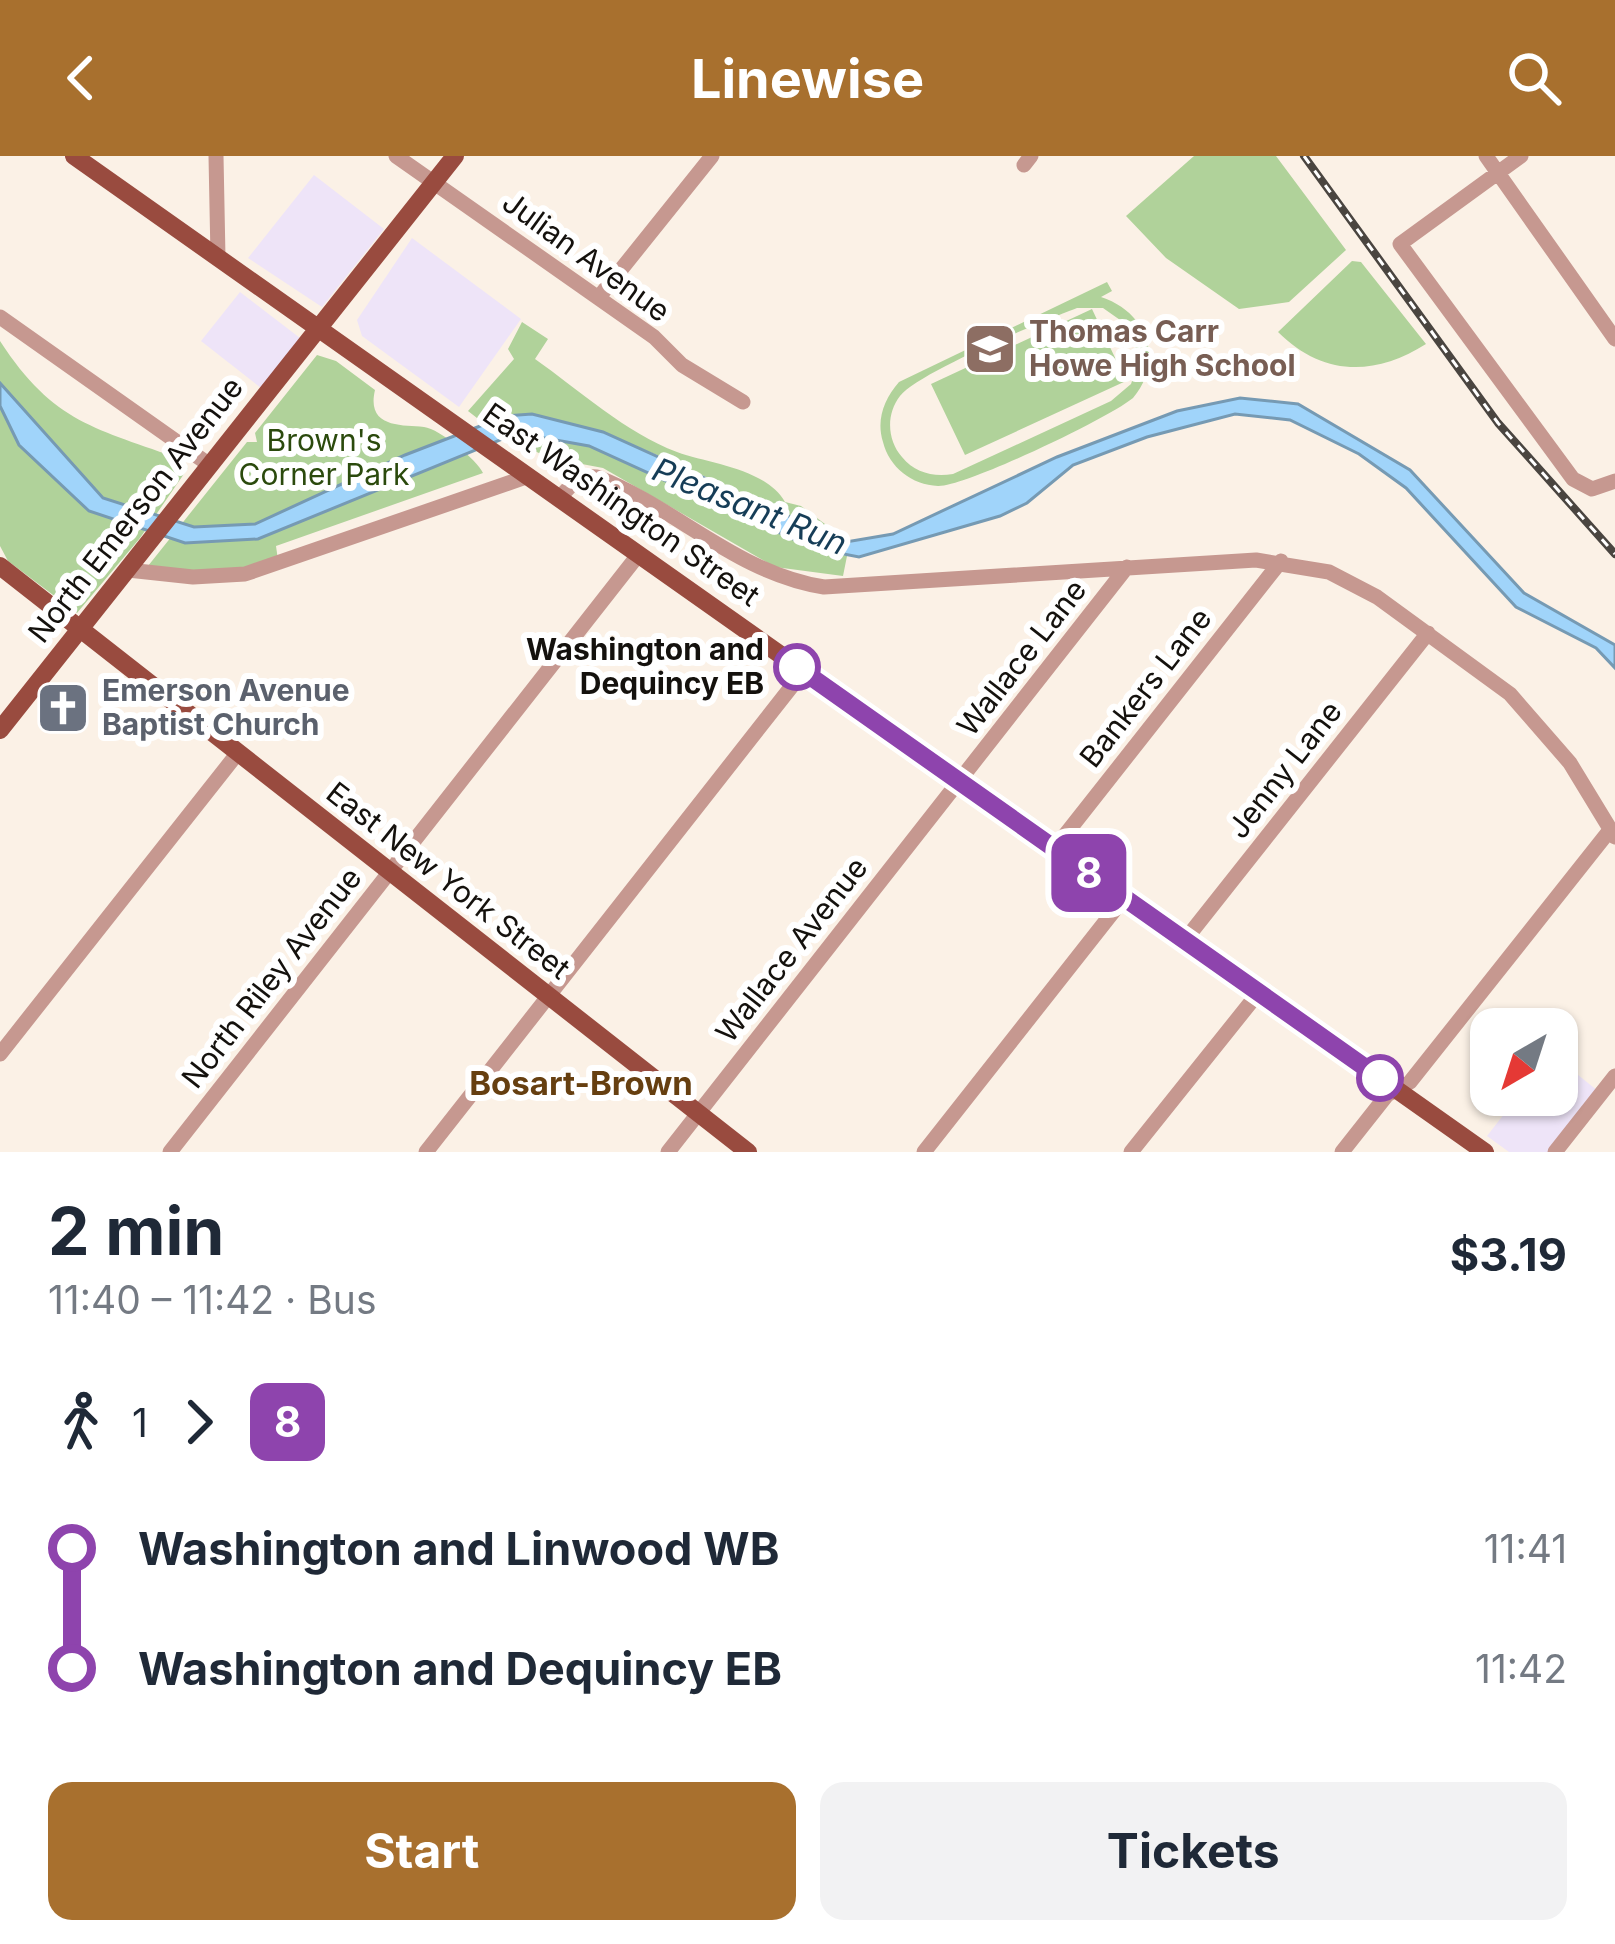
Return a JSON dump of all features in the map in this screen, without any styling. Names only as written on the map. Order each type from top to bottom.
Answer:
[{"type":"main road","name":"East Washington Street","points":[[74,156],[1485,1152]]},
{"type":"main road","name":"North Emerson Avenue","points":[[0,730],[455,156]]},
{"type":"main road","name":"East New York Street","points":[[0,566],[748,1152]]},
{"type":"street","points":[[216,156],[218,257]]},
{"type":"street","name":"Julian Avenue","points":[[396,156],[599,297],[682,365],[743,402]]},
{"type":"street","points":[[599,297],[712,156]]},
{"type":"street","points":[[1486,156],[1615,339]]},
{"type":"street","points":[[1521,156],[1400,244],[1573,479],[1592,489],[1615,481]]},
{"type":"street","points":[[0,317],[211,466]]},
{"type":"street","points":[[128,570],[193,577],[245,574],[529,476]]},
{"type":"street","points":[[560,497],[580,476],[597,477],[741,561],[818,586],[870,588],[1127,567],[1281,561],[1351,582],[1428,632],[1533,717],[1570,763],[1612,833],[1342,1152]]},
{"type":"street","name":"North Riley Avenue","points":[[170,1152],[639,554]]},
{"type":"street","name":"Bankers Lane","points":[[1054,849],[1281,561]]},
{"type":"street","name":"Wallace Lane","points":[[958,782],[1127,567]]},
{"type":"street","name":"Jenny Lane","points":[[1185,940],[1428,632]]},
{"type":"street","points":[[426,1152],[803,672]]},
{"type":"street","points":[[0,1054],[237,754]]},
{"type":"street","name":"Wallace Avenue","points":[[668,1152],[958,782]]},
{"type":"street","points":[[924,1152],[1124,898]]},
{"type":"street","points":[[1131,1152],[1258,992]]},
{"type":"street","points":[[1555,1152],[1615,1076]]},
{"type":"shaded area","points":[[314,175],[384,229],[322,307],[248,258]]},
{"type":"shaded area","points":[[412,238],[521,319],[459,407],[362,336],[357,320]]},
{"type":"shaded area","points":[[240,292],[300,338],[261,388],[201,341]]},
{"type":"shaded area","points":[[1578,1075],[1598,1091],[1550,1152],[1509,1152],[1487,1136],[1503,1116],[1578,1116]]},
{"type":"green space","points":[[1194,156],[1276,156],[1346,250],[1289,302],[1239,309],[1166,258],[1126,216]]},
{"type":"green space","points":[[1352,261],[1361,262],[1426,344],[1387,362],[1349,367],[1312,357],[1278,332]]},
{"type":"green space","points":[[1107,282],[1112,291],[1101,297],[1130,314],[1140,326],[1149,353],[1143,383],[1119,408],[1005,464],[938,486],[911,478],[886,451],[881,418],[899,382]],"holes":[[[1077,308],[1103,308],[1130,327],[1139,360],[1131,384],[1111,401],[953,474],[919,470],[897,450],[891,435],[892,411],[912,386],[955,361]]]},
{"type":"green space","points":[[1092,309],[1126,381],[965,455],[931,384]]},
{"type":"green space","points":[[522,322],[548,339],[535,359],[621,422],[677,452],[751,474],[785,502],[801,506],[849,542],[823,535],[704,476],[607,436],[561,423],[520,419],[486,425],[468,411],[514,359],[508,349]]},
{"type":"green space","points":[[0,341],[20,369],[59,407],[101,430],[183,460],[188,468],[140,538],[77,613],[8,561],[0,546]]},
{"type":"green space","name":"Brown's Corner Park","points":[[317,355],[336,361],[375,390],[380,418],[439,433],[483,473],[276,546],[278,560],[262,565],[213,572],[148,566],[247,442],[257,442],[255,433]]},
{"type":"green space","points":[[517,433],[589,446],[812,548],[847,556],[843,576],[775,567],[603,468],[550,458],[506,438]]},
{"type":"water","name":"Pleasant Run","points":[[0,383],[103,498],[194,527],[255,524],[405,455],[506,416],[532,414],[603,432],[846,542],[893,534],[1057,457],[1177,411],[1240,398],[1298,404],[1410,470],[1524,593],[1615,645],[1615,668],[1596,648],[1516,607],[1406,488],[1359,454],[1290,420],[1235,414],[1147,437],[1073,465],[1027,503],[1000,516],[859,557],[813,548],[589,446],[517,433],[258,539],[185,543],[89,511],[19,445],[0,406]]},
{"type":"railway","points":[[1304,156],[1498,423],[1615,554]]},
{"type":"bus line","name":"8","points":[[797,667],[1380,1078]]},
{"type":"place","name":"Thomas Carr Howe High School","points":[[990,349]]},
{"type":"place","name":"Washington and Dequincy EB","points":[[797,667]]},
{"type":"place","name":"Emerson Avenue Baptist Church","points":[[63,708]]},
{"type":"district","name":"Bosart-Brown","points":[[581,1083]]}]
